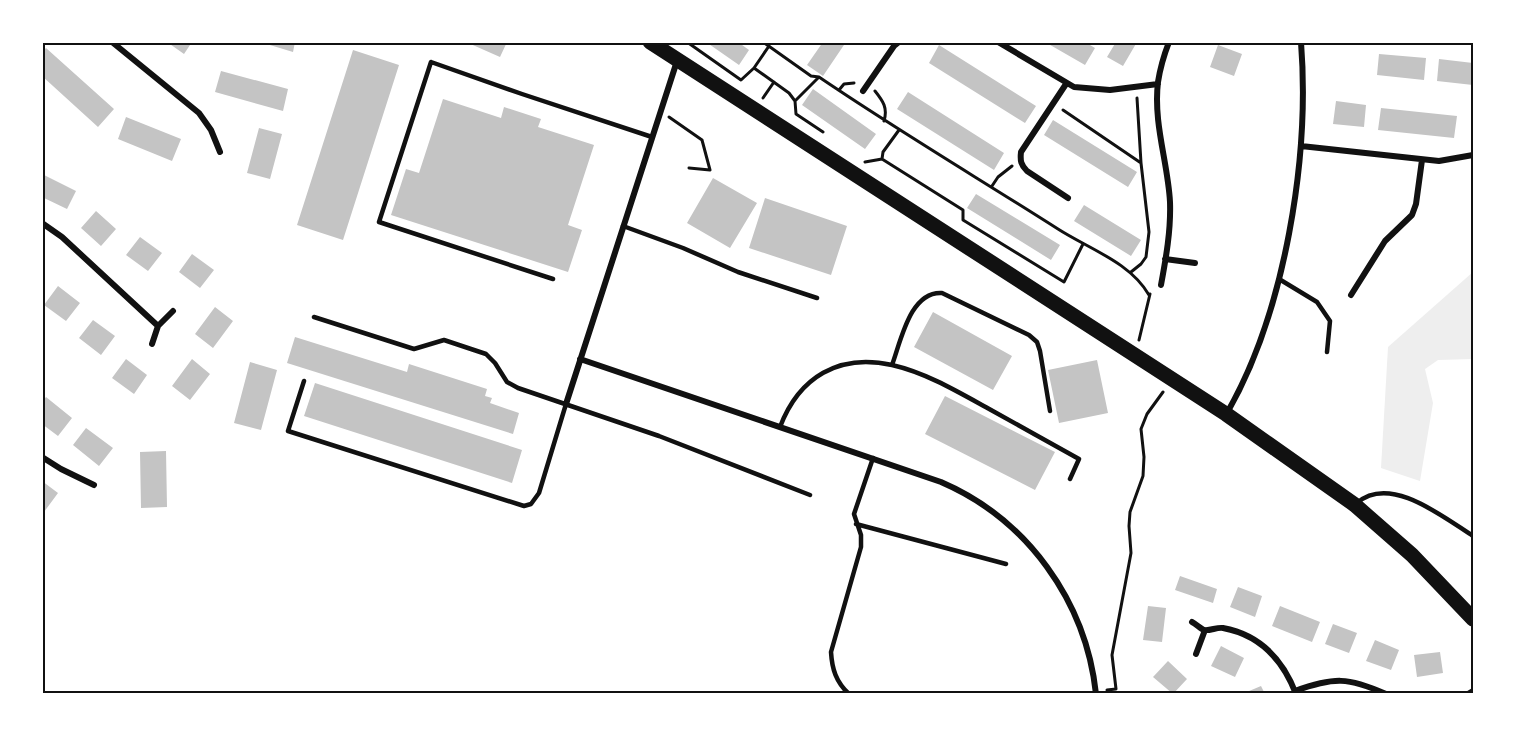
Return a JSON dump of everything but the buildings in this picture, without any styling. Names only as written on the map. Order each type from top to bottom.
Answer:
[{"type":"main road","points":[[650,42],[1226,414],[1355,505],[1412,555],[1473,619]]},
{"type":"street","points":[[112,42],[200,113],[211,130],[220,152]]},
{"type":"street","points":[[863,91],[899,42]]},
{"type":"street","points":[[998,42],[1066,84],[1088,89],[1110,90],[1158,84]]},
{"type":"street","points":[[1161,285],[1170,222],[1170,202],[1168,173],[1160,136],[1158,84],[1169,42]]},
{"type":"street","points":[[1226,414],[1241,386],[1256,349],[1279,279],[1301,146],[1301,42]]},
{"type":"street","points":[[566,404],[677,61]]},
{"type":"street","points":[[1066,84],[1021,152],[1020,160],[1027,171],[1068,198]]},
{"type":"street","points":[[1301,146],[1439,161],[1473,155]]},
{"type":"street","points":[[1351,295],[1385,241],[1412,215],[1416,204],[1422,160]]},
{"type":"street","points":[[42,223],[62,237],[158,326]]},
{"type":"street","points":[[1165,259],[1195,263]]},
{"type":"street","points":[[152,344],[158,326],[173,311]]},
{"type":"street","points":[[580,358],[957,489],[998,515],[1047,566],[1062,588],[1087,648],[1096,693]]},
{"type":"street","points":[[42,457],[94,485]]},
{"type":"street","points":[[1192,622],[1205,630],[1220,628],[1234,631],[1269,650],[1282,664],[1296,692],[1318,683],[1335,680],[1353,681],[1386,694]]},
{"type":"street","points":[[1196,654],[1205,630]]},
{"type":"street","points":[[1468,694],[1473,690]]},
{"type":"lane","points":[[553,279],[379,222],[431,62],[652,137]]},
{"type":"lane","points":[[623,226],[683,248],[738,272],[817,298]]},
{"type":"lane","points":[[1279,279],[1317,302],[1330,321],[1327,352]]},
{"type":"lane","points":[[892,365],[919,301],[926,295],[942,293],[1029,334],[1037,342],[1050,411]]},
{"type":"lane","points":[[314,317],[414,349],[444,339],[486,354],[495,363],[507,382],[518,388],[659,436],[810,495]]},
{"type":"lane","points":[[780,427],[791,401],[808,383],[823,372],[837,366],[856,363],[892,365],[943,384],[1079,459],[1070,479]]},
{"type":"lane","points":[[304,381],[288,431],[524,506],[531,504],[539,493],[566,404]]},
{"type":"lane","points":[[849,694],[837,681],[832,666],[831,652],[861,548],[861,535],[854,514],[873,458]]},
{"type":"lane","points":[[1355,505],[1366,495],[1396,493],[1430,509],[1473,536]]},
{"type":"lane","points":[[856,524],[1006,564]]},
{"type":"path","points":[[687,42],[741,80],[754,69],[769,46]]},
{"type":"path","points":[[763,42],[811,76],[819,77],[884,121],[1131,272],[1143,284],[1149,295]]},
{"type":"path","points":[[754,69],[789,93],[795,101],[796,114],[825,134]]},
{"type":"path","points":[[795,101],[819,77]]},
{"type":"path","points":[[840,90],[844,84]]},
{"type":"path","points":[[1131,272],[1141,264],[1149,247],[1136,88]]},
{"type":"path","points":[[883,101],[886,113],[884,121]]},
{"type":"path","points":[[1053,104],[1141,163]]},
{"type":"path","points":[[660,111],[702,140],[710,170],[689,168]]},
{"type":"path","points":[[882,159],[883,152],[899,130]]},
{"type":"path","points":[[864,162],[882,159],[963,210],[963,220],[1064,282],[1083,244]]},
{"type":"path","points":[[992,186],[998,177],[1020,160]]},
{"type":"path","points":[[1137,355],[1149,295],[1161,285]]},
{"type":"path","points":[[1096,693],[1116,689],[1112,655],[1131,553],[1130,512],[1143,477],[1144,457],[1141,429],[1147,414],[1173,378]]},
{"type":"shaded area","points":[[1473,272],[1473,359],[1438,360],[1425,369],[1433,403],[1420,481],[1381,468],[1388,347]]}]
